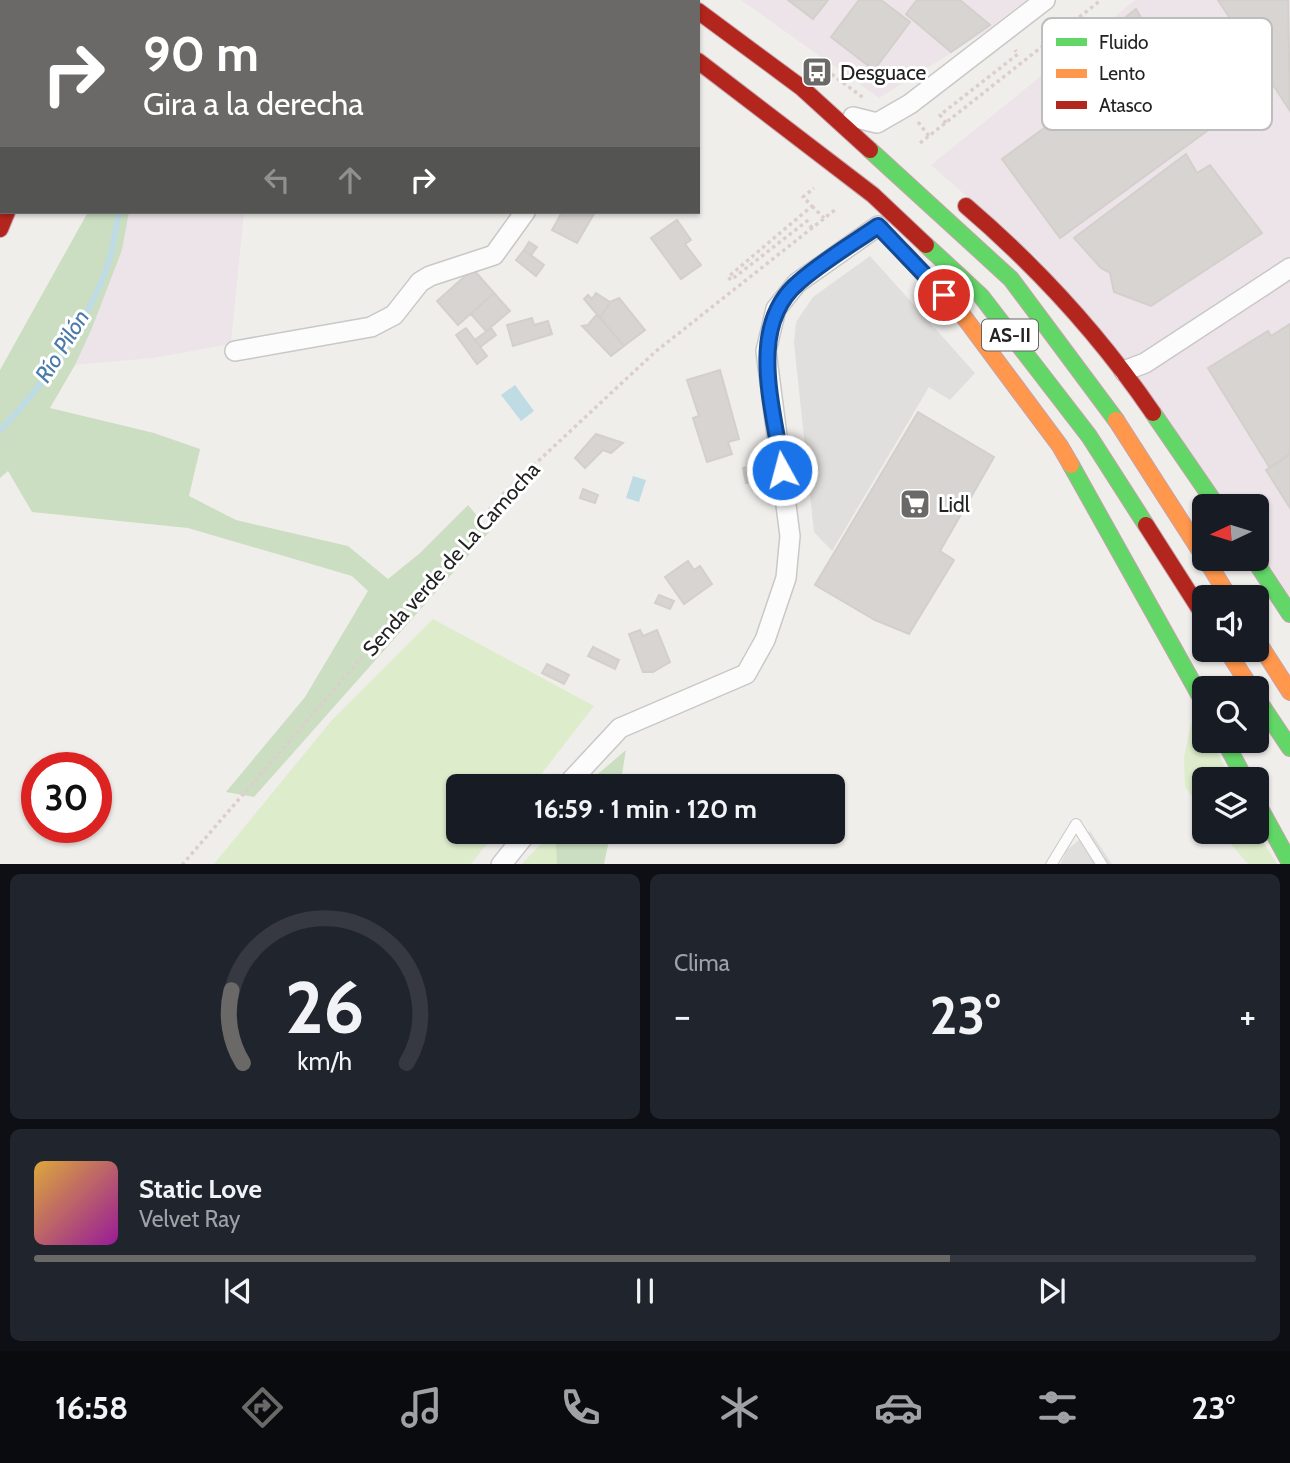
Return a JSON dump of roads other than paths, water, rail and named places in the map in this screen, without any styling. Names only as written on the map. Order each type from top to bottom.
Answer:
[{"type":"highway","name":"AS-II","points":[[700,12],[802,88],[1011,279],[1117,421],[1192,539]]},
{"type":"highway","name":"AS-II","points":[[700,63],[873,195],[981,296],[1089,436],[1192,597]]},
{"type":"highway","points":[[802,88],[853,117],[882,138]]},
{"type":"highway","points":[[756,108],[850,199]]},
{"type":"highway","points":[[950,192],[1008,242],[1124,371],[1209,494]]},
{"type":"highway","points":[[873,221],[961,313],[1060,446],[1192,682]]},
{"type":"highway","points":[[1262,571],[1290,614]]},
{"type":"highway","points":[[1269,659],[1290,692]]},
{"type":"highway","points":[[1269,716],[1290,748]]},
{"type":"highway","points":[[1269,825],[1290,863]]},
{"type":"street","points":[[853,117],[877,123],[910,104],[1045,0]]},
{"type":"street","points":[[235,351],[371,327],[394,315],[420,282],[430,276],[494,255],[524,214]]},
{"type":"street","points":[[577,774],[620,728],[746,674],[765,640],[786,578],[790,536],[765,351],[776,309],[797,283],[873,221]]},
{"type":"street","points":[[1124,371],[1145,363],[1290,268]]},
{"type":"street","points":[[501,864],[517,844]]},
{"type":"lane","points":[[1051,864],[1076,824],[1102,864]]},
{"type":"water","points":[[515,385],[534,411],[521,421],[501,395]]},
{"type":"water","points":[[633,476],[646,480],[639,502],[626,498]]},
{"type":"waterway","name":"Río Pilón","points":[[0,430],[50,371],[80,324],[93,300],[111,254],[119,214]]},
{"type":"place","name":"Desguace","points":[[817,72]]},
{"type":"place","name":"Lidl","points":[[915,504]]}]
